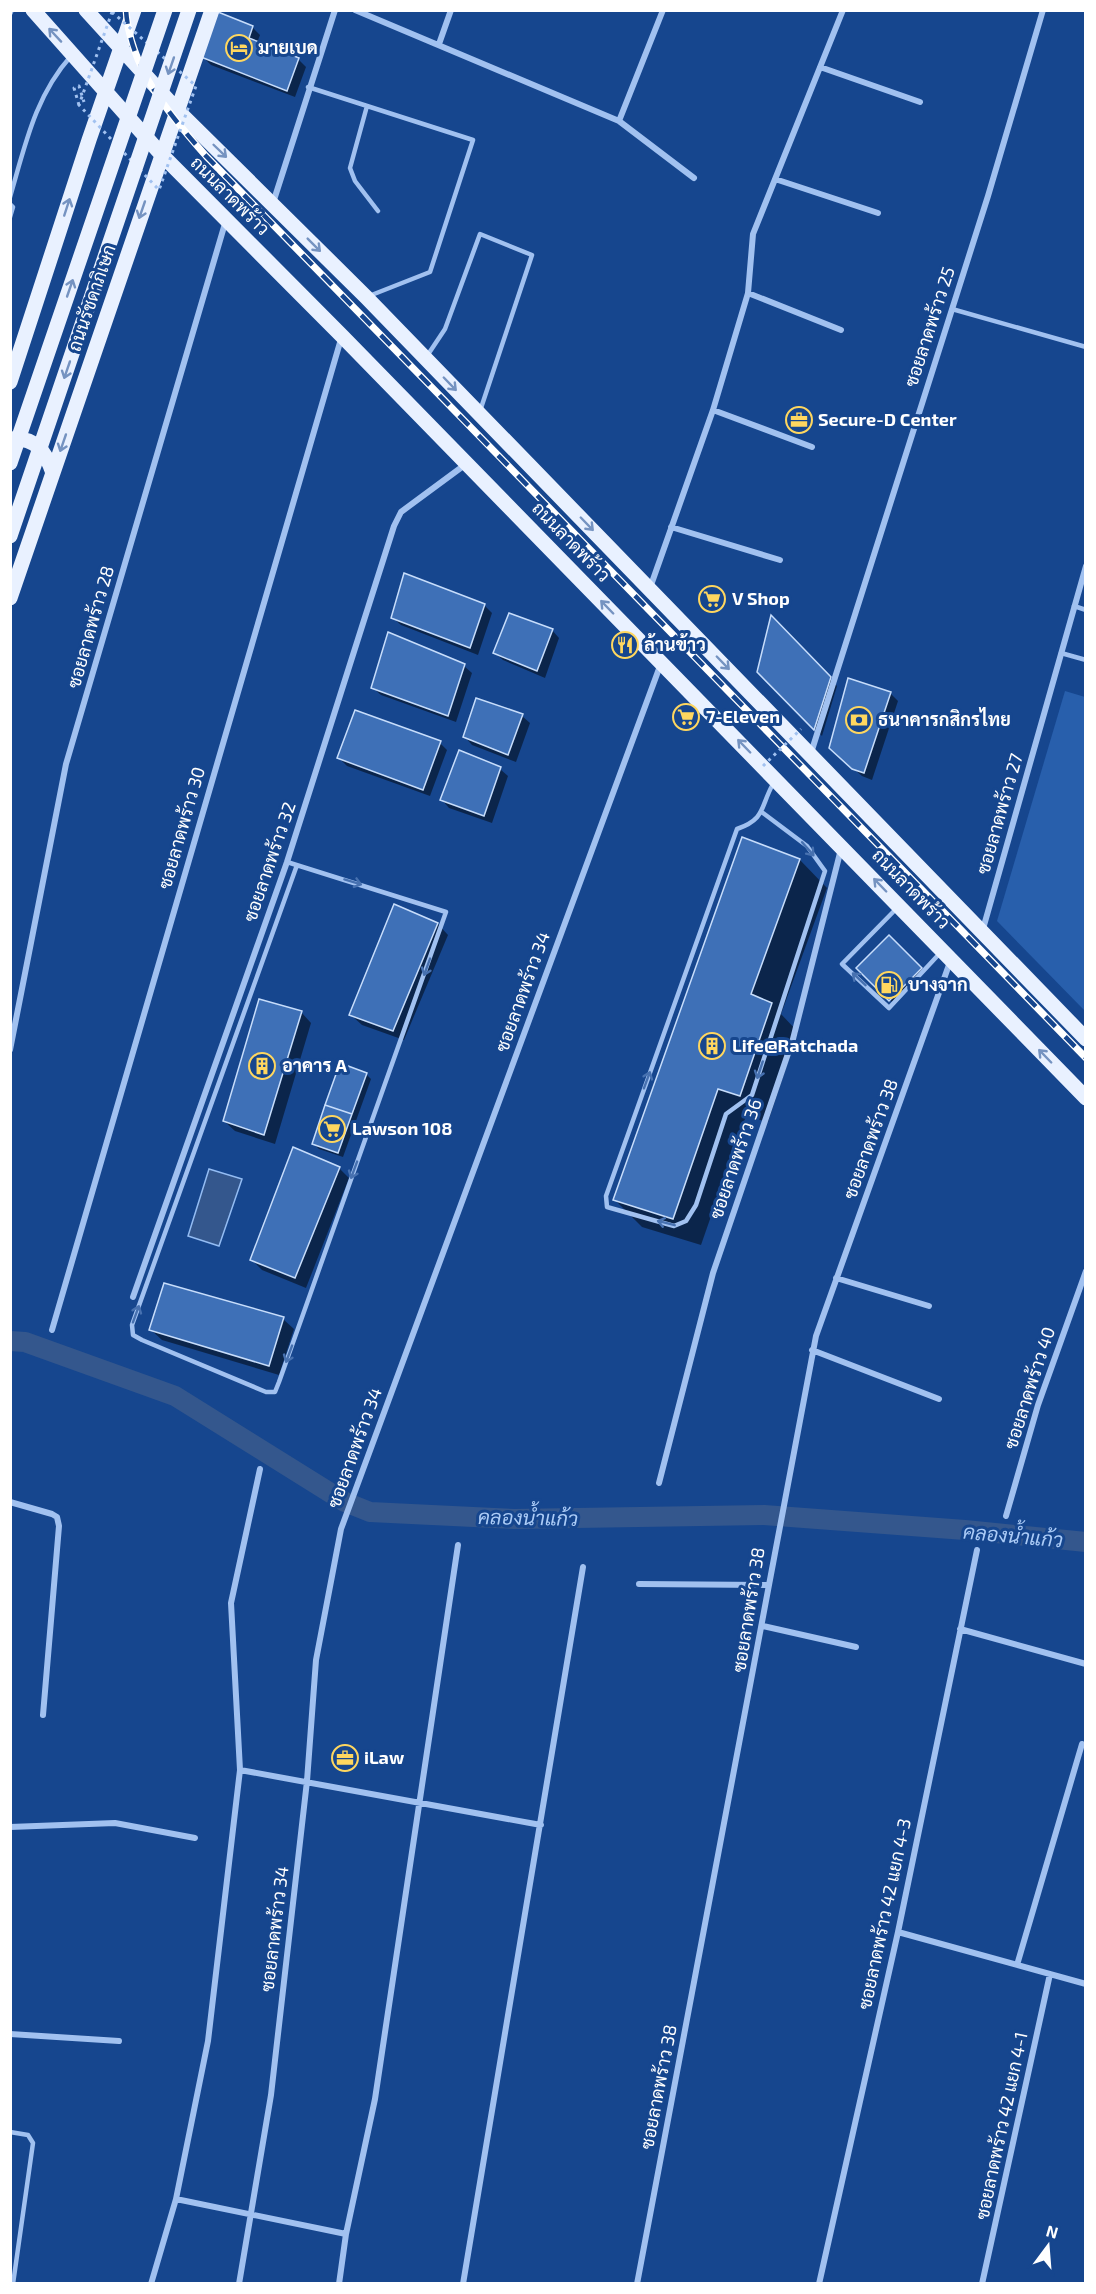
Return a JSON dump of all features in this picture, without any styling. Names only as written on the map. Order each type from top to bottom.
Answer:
[{"type":"main road","name":"ถนนลาดพร้าว","points":[[33,10],[161,154],[662,662],[1086,1098]]},
{"type":"main road","name":"ถนนลาดพร้าว","points":[[86,10],[178,111],[366,297],[1086,1039]]},
{"type":"main road","points":[[10,382],[134,10]]},
{"type":"main road","name":"ถนนรัชดาภิเษก","points":[[10,463],[165,10]]},
{"type":"main road","name":"ถนนรัชดาภิเษก","points":[[10,536],[189,10]]},
{"type":"main road","name":"ถนนรัชดาภิเษก","points":[[10,598],[212,10]]},
{"type":"main road","points":[[10,439],[37,445],[45,452],[53,473]]},
{"type":"street","points":[[273,203],[308,87],[335,10]]},
{"type":"street","points":[[355,10],[619,121],[693,178]]},
{"type":"street","points":[[439,44],[451,10]]},
{"type":"street","points":[[619,121],[663,10]]},
{"type":"street","points":[[650,589],[714,410],[748,293],[753,234],[843,10]]},
{"type":"street","name":"ซอยลาดพร้าว 25","points":[[810,754],[952,309],[1043,10]]},
{"type":"street","points":[[820,67],[920,102]]},
{"type":"street","points":[[775,179],[878,213]]},
{"type":"street","name":"ซอยลาดพร้าว 28","points":[[10,1050],[66,764],[226,220]]},
{"type":"street","points":[[748,293],[841,330]]},
{"type":"street","name":"ซอยลาดพร้าว 30","points":[[52,1330],[342,336]]},
{"type":"street","points":[[714,410],[812,447]]},
{"type":"street","name":"ซอยลาดพร้าว 32","points":[[133,1297],[287,861],[394,526],[401,512],[467,463]]},
{"type":"street","points":[[671,527],[780,560]]},
{"type":"street","name":"ซอยลาดพร้าว 27","points":[[982,933],[1086,566]]},
{"type":"street","name":"ซอยลาดพร้าว 34","points":[[238,2283],[252,2214],[271,2095],[307,1781],[316,1660],[341,1529],[662,662]]},
{"type":"street","name":"ซอยลาดพร้าว 36","points":[[659,1483],[713,1273],[793,1039],[842,846]]},
{"type":"street","name":"ซอยลาดพร้าว 38","points":[[637,2283],[763,1626],[775,1543],[812,1350],[947,954]]},
{"type":"street","name":"ซอยลาดพร้าว 40","points":[[1006,1516],[1038,1405],[1086,1271]]},
{"type":"street","points":[[836,1278],[928,1306]]},
{"type":"street","points":[[812,1350],[939,1399]]},
{"type":"street","points":[[151,2283],[176,2199],[208,2041],[240,1770],[231,1604],[260,1469]]},
{"type":"street","points":[[10,1502],[52,1514],[57,1517],[59,1526],[43,1715]]},
{"type":"street","points":[[339,2283],[346,2234],[375,2099],[458,1545]]},
{"type":"street","name":"ซอยลาดพร้าว 42 แยก 4-3","points":[[819,2283],[898,1932],[977,1550]]},
{"type":"street","points":[[463,2283],[542,1825],[583,1567]]},
{"type":"street","points":[[639,1584],[769,1586]]},
{"type":"street","points":[[763,1626],[856,1647]]},
{"type":"street","points":[[960,1629],[1086,1664]]},
{"type":"street","points":[[1017,1965],[1082,1744]]},
{"type":"street","points":[[240,1770],[542,1825]]},
{"type":"street","points":[[10,1827],[115,1823],[195,1838]]},
{"type":"street","points":[[898,1932],[1086,1984]]},
{"type":"street","name":"ซอยลาดพร้าว 42 แยก 4-1","points":[[982,2283],[1050,1974]]},
{"type":"street","points":[[10,2034],[119,2041]]},
{"type":"street","points":[[176,2199],[346,2234]]},
{"type":"lane","points":[[10,197],[37,107],[58,70],[73,54]]},
{"type":"lane","points":[[308,87],[473,140],[430,272],[366,297]]},
{"type":"lane","points":[[366,106],[350,168],[355,181],[378,211]]},
{"type":"lane","points":[[10,204],[13,209],[10,217]]},
{"type":"lane","points":[[425,358],[446,329],[480,234],[532,255],[479,413]]},
{"type":"lane","points":[[952,309],[1086,347]]},
{"type":"lane","points":[[1074,606],[1086,609]]},
{"type":"lane","points":[[1061,653],[1086,660]]},
{"type":"lane","points":[[763,813],[807,846],[825,871],[752,1095],[726,1114],[696,1205],[686,1221],[675,1226],[607,1207],[606,1196],[737,829],[752,824],[763,813],[765,798],[776,779]]},
{"type":"lane","points":[[287,861],[446,912],[279,1382],[275,1392],[266,1392],[142,1340],[133,1335],[132,1325],[297,865]]},
{"type":"lane","points":[[900,906],[842,964],[889,1008],[947,954]]},
{"type":"lane","points":[[10,2132],[28,2135],[33,2143],[13,2283]]},
{"type":"path","points":[[79,105],[74,88],[79,86],[84,102]]},
{"type":"path","points":[[764,766],[801,729]]},
{"type":"shaded area","points":[[1065,691],[1085,697],[1085,1011],[997,921]]},
{"type":"shaded area","points":[[209,1169],[242,1179],[219,1246],[188,1236]]},
{"type":"building","name":"มายเบด","points":[[218,12],[253,26],[249,38],[299,58],[287,91],[201,57]]},
{"type":"building","points":[[404,573],[485,604],[470,648],[391,618]]},
{"type":"building","points":[[509,613],[553,629],[537,671],[493,653]]},
{"type":"building","points":[[771,615],[831,677],[814,730],[757,672]]},
{"type":"building","points":[[388,632],[465,664],[448,716],[371,688]]},
{"type":"building","name":"ธนาคารกสิกรไทย","points":[[848,678],[891,692],[864,773],[852,769],[829,748]]},
{"type":"building","points":[[476,698],[523,714],[508,755],[463,737]]},
{"type":"building","points":[[355,710],[441,741],[423,790],[337,758]]},
{"type":"building","points":[[459,750],[501,767],[484,816],[440,800]]},
{"type":"building","name":"Life@Ratchada","points":[[742,837],[800,859],[751,994],[772,1003],[740,1096],[718,1089],[673,1219],[613,1200]]},
{"type":"building","points":[[394,904],[438,923],[393,1031],[349,1015]]},
{"type":"building","name":"บางจาก","points":[[889,935],[922,968],[889,1001],[856,968]]},
{"type":"building","name":"อาคาร A","points":[[259,999],[302,1011],[264,1135],[223,1121]]},
{"type":"building","points":[[340,1063],[367,1073],[352,1114],[325,1105]]},
{"type":"building","name":"Lawson 108","points":[[325,1105],[352,1114],[338,1153],[312,1144]]},
{"type":"building","points":[[293,1147],[340,1167],[295,1278],[250,1260]]},
{"type":"building","points":[[164,1283],[284,1317],[269,1366],[149,1330]]},
{"type":"waterway","name":"คลองน้ำแก้ว","points":[[10,1341],[25,1342],[175,1396],[345,1502],[370,1512],[514,1519],[764,1515],[965,1530],[1086,1542]]},
{"type":"railway","points":[[126,10],[129,31],[143,71],[165,107],[206,156],[1086,1058]]},
{"type":"place","name":"มายเบด","points":[[239,48]]},
{"type":"place","name":"Secure-D Center","points":[[799,420]]},
{"type":"place","name":"V Shop","points":[[712,599]]},
{"type":"place","name":"ล้านข้าว","points":[[625,645]]},
{"type":"place","name":"7-Eleven","points":[[686,717]]},
{"type":"place","name":"ธนาคารกสิกรไทย","points":[[859,720]]},
{"type":"place","name":"บางจาก","points":[[889,985]]},
{"type":"place","name":"Life@Ratchada","points":[[712,1046]]},
{"type":"place","name":"อาคาร A","points":[[262,1066]]},
{"type":"place","name":"Lawson 108","points":[[332,1129]]},
{"type":"place","name":"iLaw","points":[[345,1758]]}]
